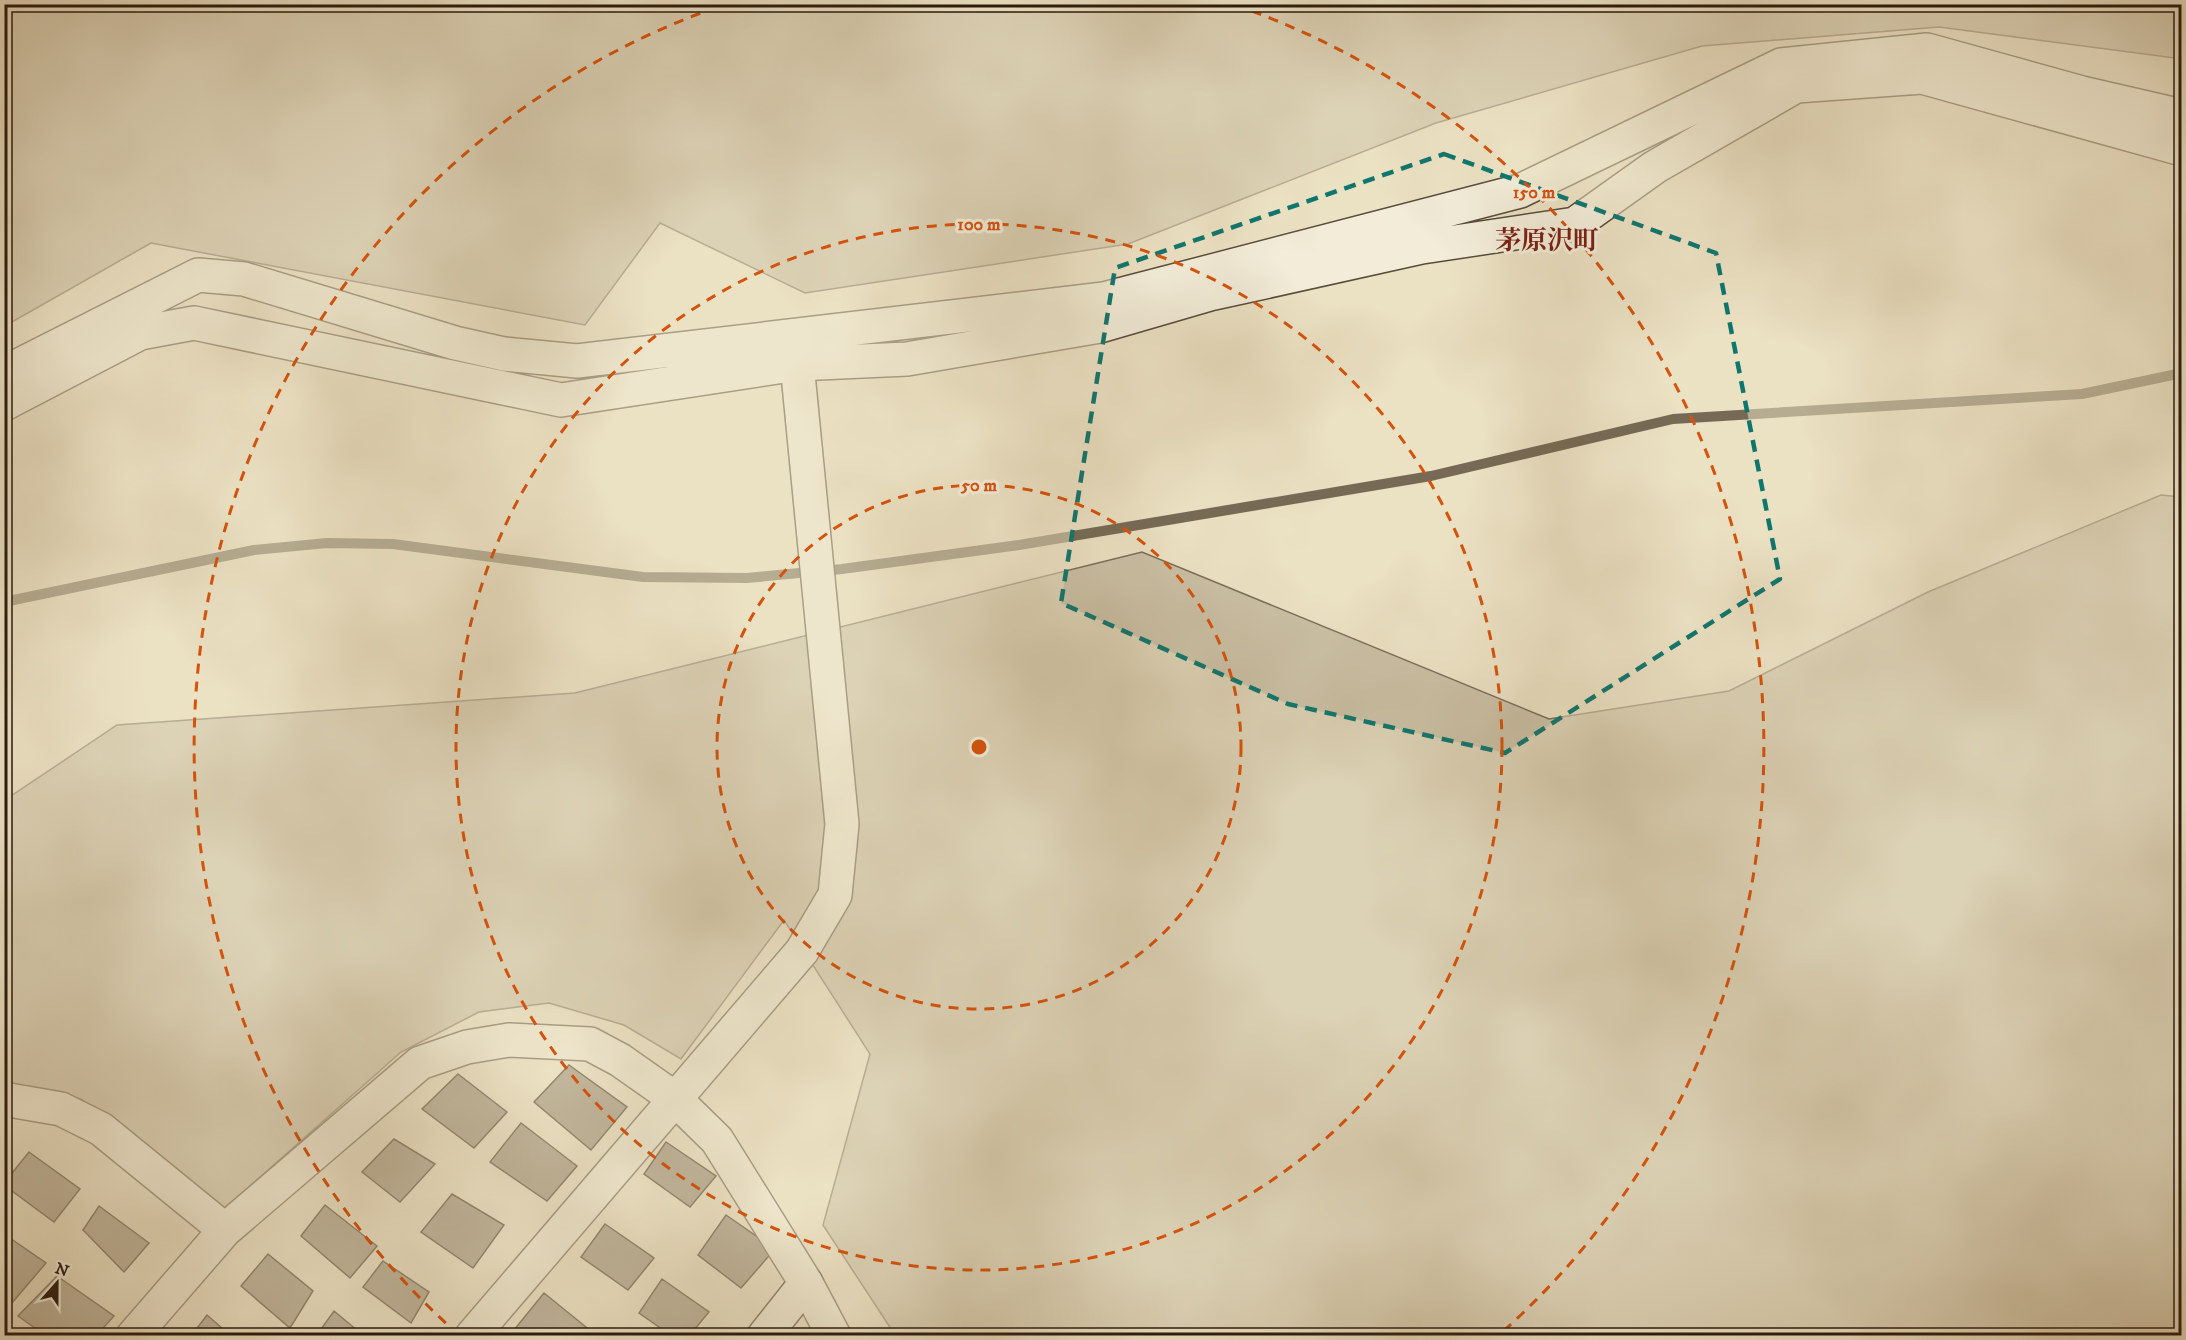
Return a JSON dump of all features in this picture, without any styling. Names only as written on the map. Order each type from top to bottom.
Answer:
[{"type":"street","points":[[4,373],[198,275],[244,279],[455,343],[504,354],[577,361],[1104,299],[1520,191],[1781,65],[1927,50],[2082,93],[2181,116]]},
{"type":"street","points":[[4,404],[140,333],[194,323],[561,400],[797,364],[907,359],[1100,326],[1210,294],[1411,250],[1575,224],[1655,167],[1796,86],[1922,77],[2181,149]]},
{"type":"street","points":[[472,1335],[802,951],[835,895],[842,824],[797,364]]},
{"type":"street","points":[[133,1335],[225,1230],[420,1063],[467,1047],[509,1040],[590,1044],[620,1060],[674,1098],[717,1140],[807,1283],[834,1335]]},
{"type":"street","points":[[4,1101],[61,1109],[101,1129],[225,1230]]},
{"type":"street","points":[[764,1335],[807,1283]]},
{"type":"highlighted area","points":[[1444,154],[1716,253],[1780,579],[1505,753],[1288,704],[1061,603],[1115,268]]},
{"type":"shaded area","points":[[5,4],[2181,4],[2182,59],[1939,27],[1702,46],[1436,123],[1128,244],[805,293],[660,223],[585,325],[151,243],[5,326]]},
{"type":"shaded area","points":[[2161,495],[2181,497],[2181,1335],[895,1335],[823,1225],[870,1054],[784,920],[681,1059],[624,1025],[549,1003],[479,1012],[401,1052],[223,1210],[81,1099],[5,1089],[5,800],[117,725],[575,693],[1142,552],[1549,719],[1729,691],[1928,592]]},
{"type":"building","points":[[569,1065],[627,1107],[591,1150],[534,1102]]},
{"type":"building","points":[[458,1074],[507,1112],[474,1148],[422,1109]]},
{"type":"building","points":[[521,1123],[577,1166],[547,1201],[490,1162]]},
{"type":"building","points":[[394,1139],[435,1164],[400,1202],[362,1172]]},
{"type":"building","points":[[666,1142],[716,1176],[690,1207],[644,1174]]},
{"type":"building","points":[[29,1152],[80,1189],[54,1222],[4,1185]]},
{"type":"building","points":[[452,1194],[504,1225],[473,1268],[421,1232]]},
{"type":"building","points":[[325,1205],[377,1246],[350,1278],[301,1236]]},
{"type":"building","points":[[99,1206],[149,1243],[124,1272],[83,1230]]},
{"type":"building","points":[[726,1215],[775,1249],[741,1288],[698,1255]]},
{"type":"building","points":[[605,1224],[654,1258],[628,1290],[581,1257]]},
{"type":"building","points":[[4,1234],[46,1263],[12,1303],[4,1297]]},
{"type":"building","points":[[268,1254],[313,1291],[290,1328],[241,1286]]},
{"type":"building","points":[[383,1261],[429,1292],[411,1323],[363,1287]]},
{"type":"building","points":[[57,1276],[114,1316],[96,1336],[46,1336],[18,1316]]},
{"type":"building","points":[[662,1279],[709,1312],[689,1336],[672,1336],[639,1313]]},
{"type":"building","points":[[544,1293],[597,1336],[521,1336],[514,1330]]},
{"type":"building","points":[[334,1311],[364,1336],[316,1336]]},
{"type":"building","points":[[207,1315],[231,1336],[191,1336]]},
{"type":"waterway","points":[[4,602],[254,550],[327,543],[393,544],[643,577],[747,578],[842,569],[1019,545],[1431,476],[1673,419],[2082,394],[2182,373]]},
{"type":"district","name":"茅原沢町","points":[[1547,241]]}]
